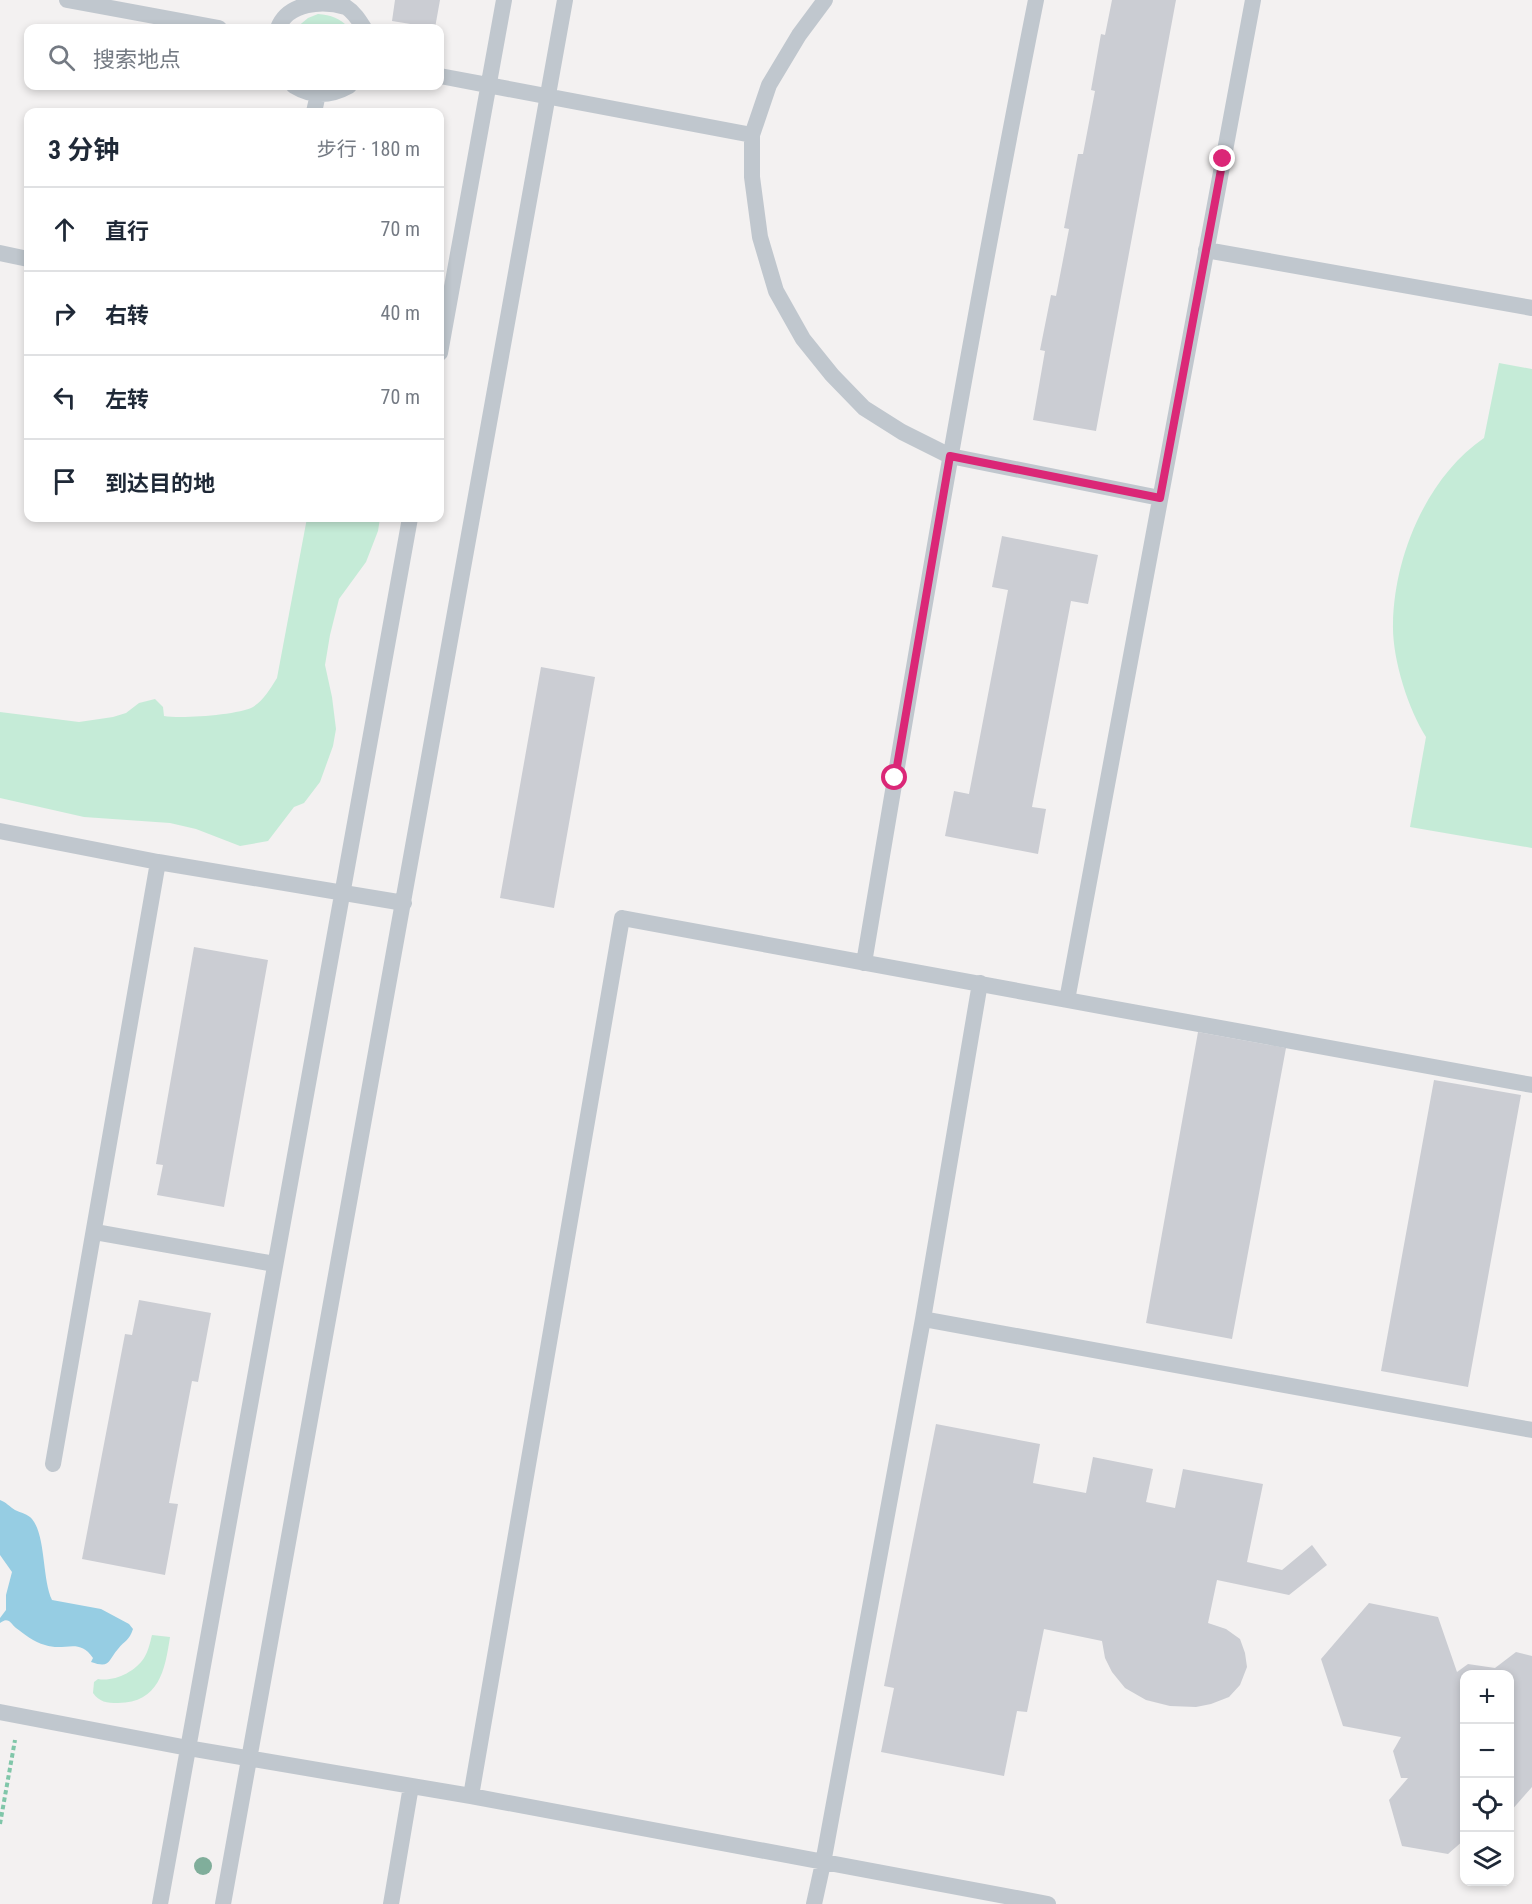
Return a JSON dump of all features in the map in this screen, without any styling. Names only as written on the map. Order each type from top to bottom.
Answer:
[{"type":"lane","points":[[67,0],[197,24]]},
{"type":"lane","points":[[282,24],[290,12],[303,4],[317,0],[333,1],[346,7],[362,24]]},
{"type":"lane","points":[[444,331],[504,0]]},
{"type":"lane","points":[[223,1904],[565,0]]},
{"type":"lane","points":[[825,0],[799,34],[769,85],[752,135],[752,177],[760,237],[776,291],[803,339],[832,375],[864,408],[902,432],[950,456],[1160,498]]},
{"type":"lane","points":[[864,963],[950,456],[998,189],[1036,0]]},
{"type":"lane","points":[[1067,1000],[1253,0]]},
{"type":"lane","points":[[444,77],[752,135]]},
{"type":"lane","points":[[300,90],[318,94],[334,93],[340,90]]},
{"type":"lane","points":[[315,108],[318,94]]},
{"type":"lane","points":[[1206,250],[1532,308]]},
{"type":"lane","points":[[0,253],[24,258]]},
{"type":"lane","points":[[160,1904],[409,522]]},
{"type":"lane","points":[[0,831],[158,862],[404,903]]},
{"type":"lane","points":[[53,1464],[158,862]]},
{"type":"lane","points":[[471,1796],[622,918],[1532,1085]]},
{"type":"lane","points":[[813,1904],[823,1863],[923,1318],[980,983]]},
{"type":"lane","points":[[95,1232],[275,1264]]},
{"type":"lane","points":[[923,1318],[1532,1430]]},
{"type":"lane","points":[[0,1712],[188,1748],[471,1796],[1048,1904]]},
{"type":"lane","points":[[391,1904],[411,1786]]},
{"type":"path","points":[[0,1824],[16,1739]]},
{"type":"green space","points":[[318,14],[327,15],[344,24],[301,24]]},
{"type":"green space","points":[[1499,363],[1532,369],[1532,848],[1410,827],[1426,737],[1419,726],[1402,683],[1393,637],[1395,598],[1400,572],[1417,520],[1430,496],[1446,474],[1464,454],[1484,438]]},
{"type":"green space","points":[[306,522],[379,522],[366,562],[339,599],[330,635],[325,665],[336,729],[333,746],[320,782],[304,803],[294,807],[268,841],[240,846],[196,829],[170,823],[84,817],[0,798],[0,712],[79,722],[113,717],[126,713],[139,703],[155,699],[163,707],[164,716],[209,716],[253,707],[277,678]]},
{"type":"green space","points":[[152,1635],[170,1637],[166,1661],[151,1691],[132,1702],[110,1703],[98,1698],[93,1693],[94,1682],[98,1679],[117,1677],[135,1668],[145,1656]]},
{"type":"water","points":[[0,1500],[28,1516],[36,1526],[52,1600],[101,1609],[129,1624],[133,1629],[106,1664],[91,1662],[93,1658],[82,1648],[45,1645],[29,1638],[9,1621],[5,1620],[0,1623],[0,1618],[6,1610],[6,1595],[12,1572],[0,1555]]},
{"type":"building","points":[[395,0],[440,0],[436,24],[392,21]]},
{"type":"building","points":[[1112,0],[1176,0],[1096,431],[1033,420],[1045,351],[1040,350],[1051,295],[1056,296],[1069,229],[1064,228],[1078,154],[1083,154],[1095,91],[1091,90],[1101,34],[1105,35]]},
{"type":"building","points":[[1002,536],[1098,555],[1088,604],[1071,601],[1032,807],[1046,809],[1038,854],[945,836],[954,791],[969,794],[1008,590],[992,587]]},
{"type":"building","points":[[541,667],[595,677],[554,908],[500,898]]},
{"type":"building","points":[[194,947],[268,960],[224,1207],[157,1195],[163,1165],[156,1164]]},
{"type":"building","points":[[1198,1032],[1286,1048],[1232,1339],[1146,1323]]},
{"type":"building","points":[[1434,1080],[1521,1095],[1468,1387],[1381,1371]]},
{"type":"building","points":[[139,1300],[211,1313],[198,1382],[192,1381],[169,1503],[178,1504],[165,1575],[82,1559],[125,1334],[132,1335]]},
{"type":"building","points":[[936,1424],[1040,1444],[1033,1483],[1086,1493],[1093,1457],[1153,1469],[1146,1502],[1175,1508],[1183,1469],[1263,1484],[1247,1562],[1282,1570],[1312,1545],[1327,1565],[1289,1595],[1217,1580],[1208,1623],[1226,1629],[1240,1639],[1247,1667],[1240,1685],[1229,1697],[1196,1707],[1170,1706],[1146,1700],[1125,1688],[1112,1672],[1105,1658],[1102,1641],[1044,1629],[1027,1712],[1017,1711],[1004,1776],[881,1752],[894,1688],[884,1686]]},
{"type":"building","points":[[1369,1603],[1438,1617],[1457,1672],[1468,1664],[1495,1668],[1516,1652],[1532,1656],[1532,1787],[1514,1807],[1514,1670],[1460,1670],[1460,1844],[1448,1854],[1402,1846],[1389,1800],[1408,1778],[1401,1778],[1393,1751],[1401,1737],[1343,1726],[1321,1659]]},
{"type":"route","points":[[895,778],[950,456],[1160,498],[1223,159]]}]
